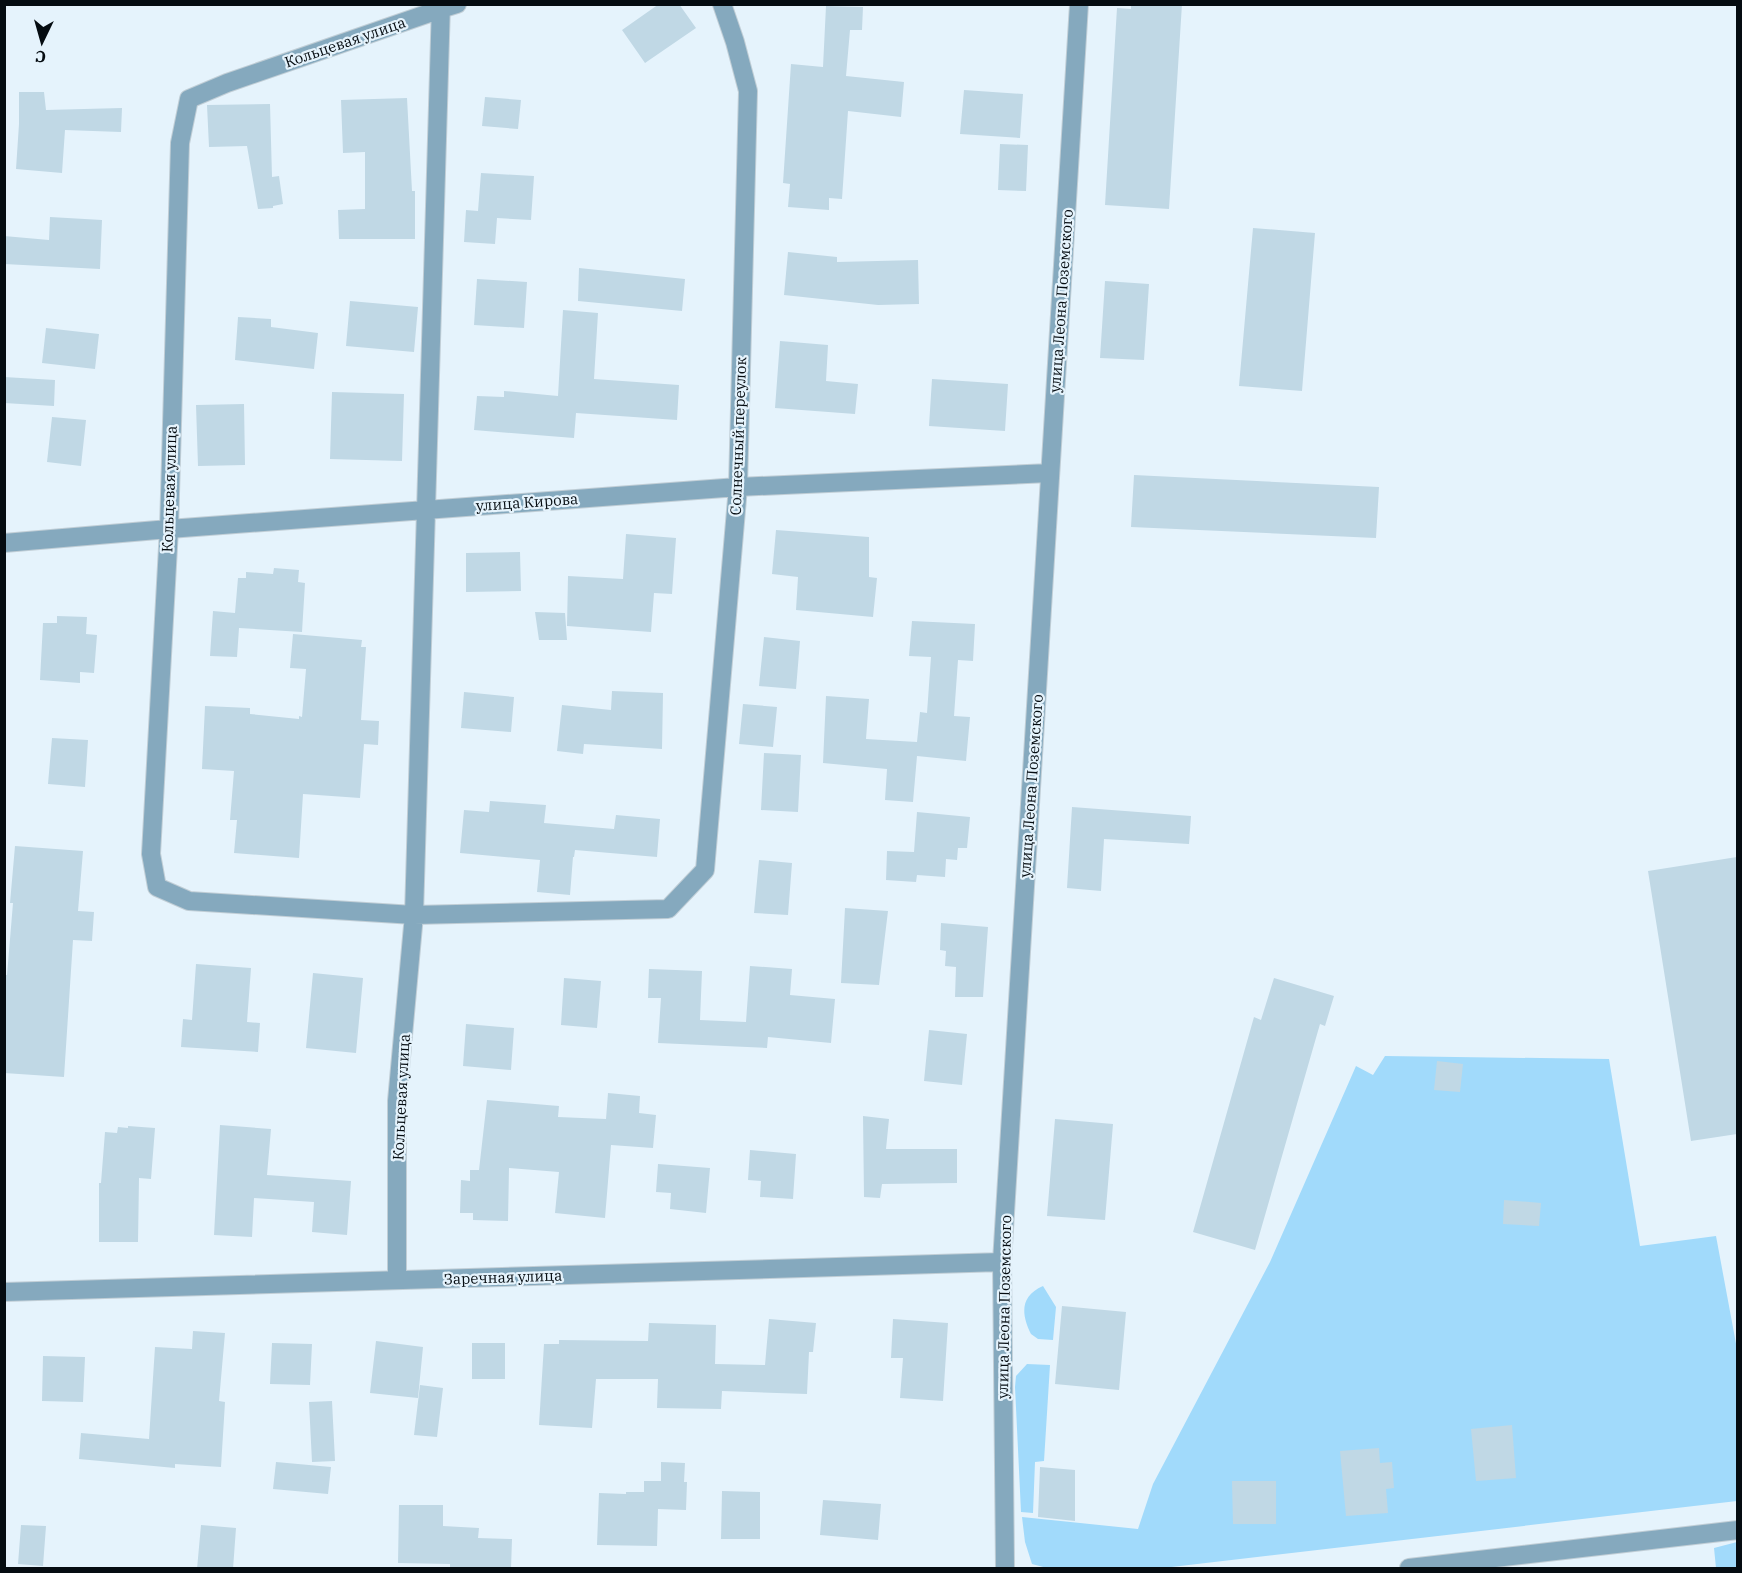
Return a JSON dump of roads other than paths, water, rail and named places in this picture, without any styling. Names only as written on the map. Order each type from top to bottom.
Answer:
[{"type":"street","name":"Солнечный переулок","points":[[705,870],[738,487],[748,91],[722,4]]},
{"type":"street","name":"улица Леона Поземского","points":[[1005,1569],[1002,1262],[1079,4]]},
{"type":"street","name":"Кольцевая улица","points":[[397,1280],[397,1101],[414,915],[447,6],[227,83],[189,99],[180,143],[169,529],[151,854],[157,887],[189,901],[414,915],[668,909],[705,870]]},
{"type":"street","name":"улица Кирова","points":[[4,543],[738,487],[1050,473]]},
{"type":"street","name":"Заречная улица","points":[[4,1292],[1002,1262]]},
{"type":"street","points":[[1409,1569],[1737,1530]]}]
